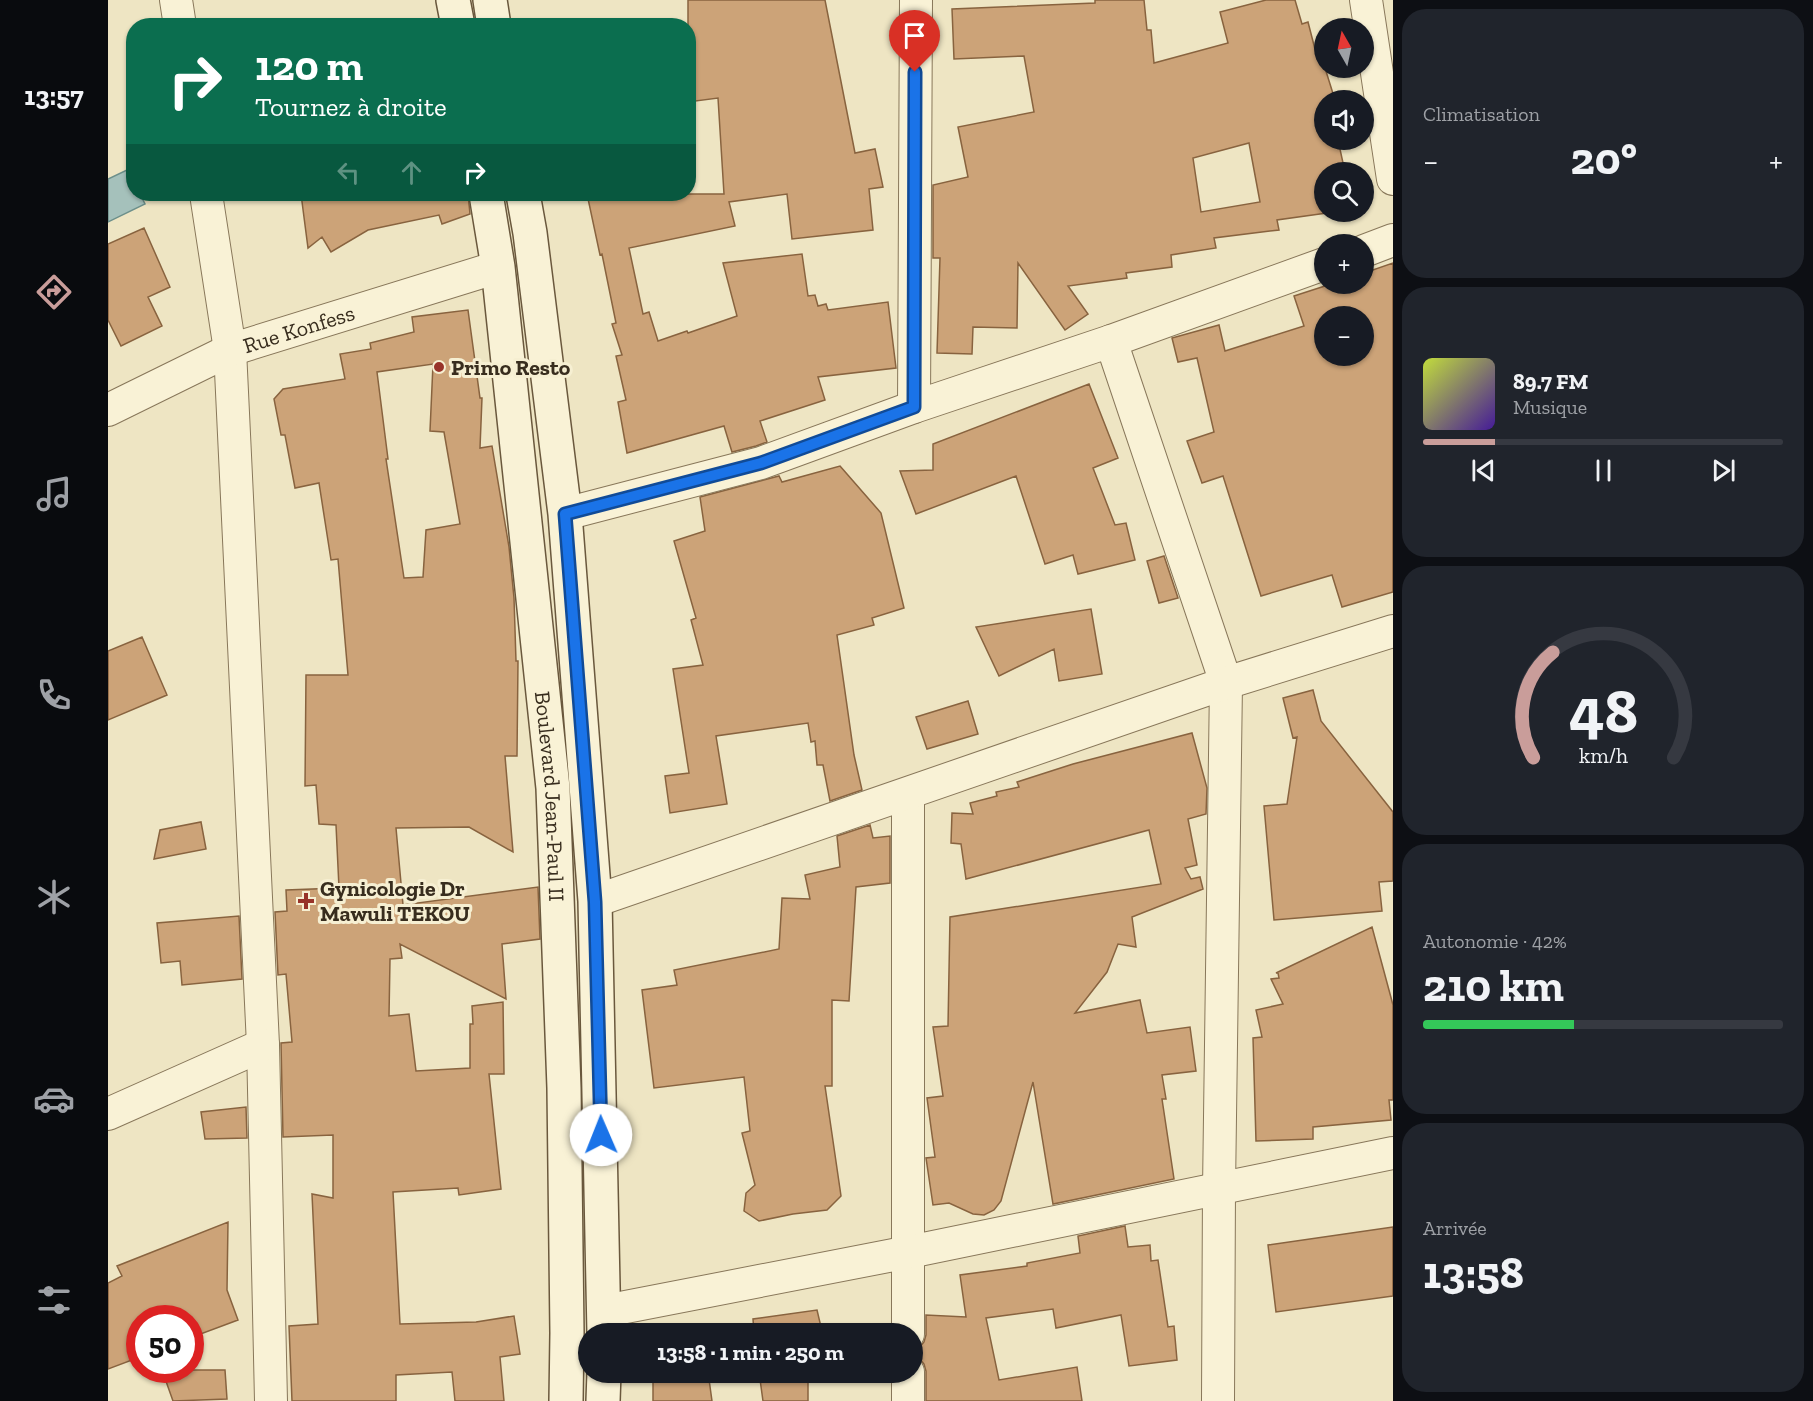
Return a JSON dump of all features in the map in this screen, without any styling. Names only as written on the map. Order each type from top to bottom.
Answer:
[{"type":"main road","points":[[453,0],[456,18]]},
{"type":"main road","points":[[490,0],[493,18]]},
{"type":"main road","name":"Boulevard Jean-Paul II","points":[[487,201],[498,267],[554,788],[564,1088],[567,1401]]},
{"type":"main road","name":"Boulevard Jean-Paul II","points":[[524,201],[565,514],[595,902],[605,1322]]},
{"type":"main road","points":[[603,1401],[604,1383]]},
{"type":"street","points":[[176,0],[179,18]]},
{"type":"street","points":[[914,407],[916,0]]},
{"type":"street","points":[[1366,0],[1393,179]]},
{"type":"street","points":[[207,201],[230,350],[263,1045],[271,1401]]},
{"type":"street","points":[[1374,247],[1393,240]]},
{"type":"street","name":"Rue Konfess","points":[[108,410],[230,350],[498,267]]},
{"type":"street","points":[[565,514],[761,463],[914,407],[1111,341],[1314,268]]},
{"type":"street","points":[[1111,341],[1227,683],[1218,1401]]},
{"type":"street","points":[[595,902],[1227,683],[1393,631]]},
{"type":"street","points":[[908,794],[908,1323]]},
{"type":"street","points":[[108,1114],[263,1045]]},
{"type":"street","points":[[605,1322],[909,1252],[1393,1153]]},
{"type":"street","points":[[908,1383],[908,1401]]},
{"type":"water","points":[[126,170],[126,201],[144,201],[145,204],[108,222],[108,179]]},
{"type":"building","points":[[688,0],[825,0],[855,153],[875,149],[883,187],[869,189],[873,230],[792,239],[787,194],[729,202],[735,226],[629,248],[643,314],[649,312],[658,341],[737,316],[723,263],[802,254],[808,296],[815,295],[818,306],[826,304],[828,310],[888,302],[896,368],[818,377],[825,400],[760,421],[767,442],[756,446],[732,452],[724,426],[627,453],[618,402],[626,400],[616,356],[622,355],[612,324],[616,323],[588,201],[696,201],[696,194],[724,194],[718,98],[696,101],[696,18],[688,18]]},
{"type":"building","points":[[1095,0],[1144,0],[1147,30],[1151,30],[1154,63],[1228,43],[1220,12],[1266,0],[1295,0],[1302,24],[1308,22],[1314,45],[1314,78],[1328,78],[1332,90],[1314,90],[1314,150],[1340,150],[1343,162],[1314,162],[1314,215],[1277,220],[1279,230],[1214,238],[1216,248],[1171,255],[1172,267],[1126,273],[1127,278],[1068,286],[1088,314],[1065,330],[1018,263],[1017,328],[973,327],[972,354],[937,353],[940,258],[933,258],[933,185],[968,177],[958,127],[1034,112],[1024,56],[954,59],[952,9],[1095,3]],"holes":[[[1249,143],[1260,202],[1201,212],[1193,158]]]},
{"type":"building","points":[[302,201],[469,201],[470,214],[442,224],[439,215],[368,230],[331,252],[322,237],[308,248]]},
{"type":"building","points":[[144,228],[170,287],[148,297],[162,326],[121,346],[108,320],[108,244]]},
{"type":"building","points":[[1393,263],[1393,592],[1342,607],[1332,575],[1261,596],[1223,476],[1202,483],[1187,441],[1214,432],[1197,358],[1178,362],[1172,338],[1219,325],[1225,351],[1304,326],[1294,296],[1314,290],[1314,294],[1374,294],[1374,270]]},
{"type":"building","points":[[468,310],[480,398],[482,398],[480,448],[492,446],[509,547],[514,598],[516,661],[518,661],[517,756],[505,756],[513,852],[469,827],[396,828],[403,905],[538,887],[540,939],[502,944],[506,999],[400,944],[402,958],[390,959],[389,1016],[409,1014],[416,1071],[470,1068],[472,1006],[503,1002],[504,1074],[489,1074],[501,1189],[459,1195],[458,1188],[393,1192],[400,1324],[476,1322],[514,1316],[520,1354],[500,1357],[504,1401],[455,1401],[452,1372],[396,1375],[396,1401],[292,1401],[289,1326],[318,1324],[312,1194],[333,1198],[333,1135],[283,1137],[281,1043],[292,1042],[286,974],[278,975],[275,912],[287,911],[286,890],[339,888],[336,825],[319,824],[316,785],[305,786],[306,675],[348,675],[338,559],[331,560],[319,483],[295,488],[285,435],[281,435],[274,399],[283,389],[345,379],[340,354],[371,349],[370,343],[414,332],[412,317]],"holes":[[[433,364],[430,431],[444,432],[460,524],[426,530],[423,577],[404,578],[386,459],[388,459],[377,372]]]},
{"type":"building","points":[[1089,384],[1118,458],[1093,468],[1115,525],[1126,523],[1135,560],[1078,574],[1073,555],[1045,564],[1016,476],[916,514],[900,471],[933,470],[933,444]]},
{"type":"building","points":[[840,466],[881,513],[904,608],[872,618],[874,625],[837,635],[854,755],[862,790],[830,801],[823,765],[817,765],[815,741],[811,742],[808,723],[716,736],[727,804],[670,813],[665,776],[689,773],[673,669],[703,665],[691,620],[696,618],[674,541],[705,531],[700,497],[779,476],[782,482]]},
{"type":"building","points":[[1164,556],[1178,598],[1159,603],[1147,561]]},
{"type":"building","points":[[1091,609],[1102,674],[1059,681],[1054,649],[999,676],[976,627]]},
{"type":"building","points":[[142,637],[167,695],[108,720],[108,651]]},
{"type":"building","points":[[1313,690],[1321,721],[1393,812],[1393,881],[1379,882],[1382,911],[1274,920],[1264,806],[1287,804],[1297,737],[1293,738],[1283,698]]},
{"type":"building","points":[[968,701],[978,734],[927,749],[916,717]]},
{"type":"building","points":[[1192,733],[1207,788],[1206,814],[1188,819],[1197,865],[1185,868],[1191,879],[1200,877],[1203,889],[1132,917],[1136,947],[1118,944],[1107,972],[1075,1013],[1140,1000],[1147,1033],[1190,1027],[1196,1071],[1162,1075],[1166,1099],[1162,1099],[1174,1179],[1053,1204],[1033,1082],[1001,1201],[994,1210],[984,1215],[973,1214],[949,1203],[933,1205],[926,1158],[935,1157],[927,1098],[943,1096],[933,1027],[948,1026],[950,917],[1161,884],[1149,830],[966,879],[961,844],[951,843],[952,813],[973,814],[970,803],[997,796],[996,792],[1019,787],[1017,782],[1073,764]]},
{"type":"building","points":[[201,822],[206,849],[154,859],[160,830]]},
{"type":"building","points":[[870,825],[873,838],[890,836],[890,883],[856,887],[849,1001],[832,1000],[832,1086],[825,1086],[841,1196],[827,1210],[759,1221],[744,1211],[746,1193],[755,1185],[742,1133],[750,1131],[744,1077],[654,1088],[642,990],[677,985],[674,970],[779,949],[782,898],[810,899],[805,875],[840,867],[837,836]]},
{"type":"building","points":[[239,916],[242,979],[182,985],[180,961],[161,963],[157,923]]},
{"type":"building","points":[[1372,927],[1393,1005],[1393,1100],[1389,1100],[1391,1120],[1313,1127],[1313,1139],[1256,1141],[1253,1038],[1262,1037],[1256,1010],[1283,1004],[1271,979],[1279,978],[1276,973]]},
{"type":"building","points":[[246,1107],[247,1138],[205,1139],[201,1112]]},
{"type":"building","points":[[228,1222],[227,1290],[238,1320],[204,1333],[204,1305],[126,1305],[126,1362],[108,1369],[108,1283],[122,1276],[117,1266]]},
{"type":"building","points":[[1125,1226],[1128,1247],[1150,1245],[1151,1261],[1158,1260],[1168,1327],[1174,1326],[1177,1360],[1129,1366],[1121,1315],[1056,1328],[1053,1309],[986,1318],[999,1380],[1077,1367],[1082,1401],[926,1401],[923,1343],[926,1335],[926,1315],[966,1317],[960,1275],[1027,1266],[1027,1263],[1080,1253],[1078,1236]]},
{"type":"building","points":[[1393,1227],[1393,1296],[1276,1312],[1268,1245]]},
{"type":"building","points":[[817,1310],[820,1323],[753,1323],[753,1319]]},
{"type":"building","points":[[204,1370],[225,1370],[227,1399],[173,1401],[167,1383],[204,1383]]},
{"type":"building","points":[[653,1383],[710,1383],[712,1401],[653,1401]]},
{"type":"building","points":[[761,1383],[808,1383],[808,1401],[763,1401]]},
{"type":"place","name":"Primo Resto","points":[[439,367]]},
{"type":"place","name":"Gynicologie Dr Mawuli TEKOU","points":[[306,901]]},
{"type":"route","points":[[601,1135],[595,902],[565,514],[761,463],[914,407],[915,72]]}]
